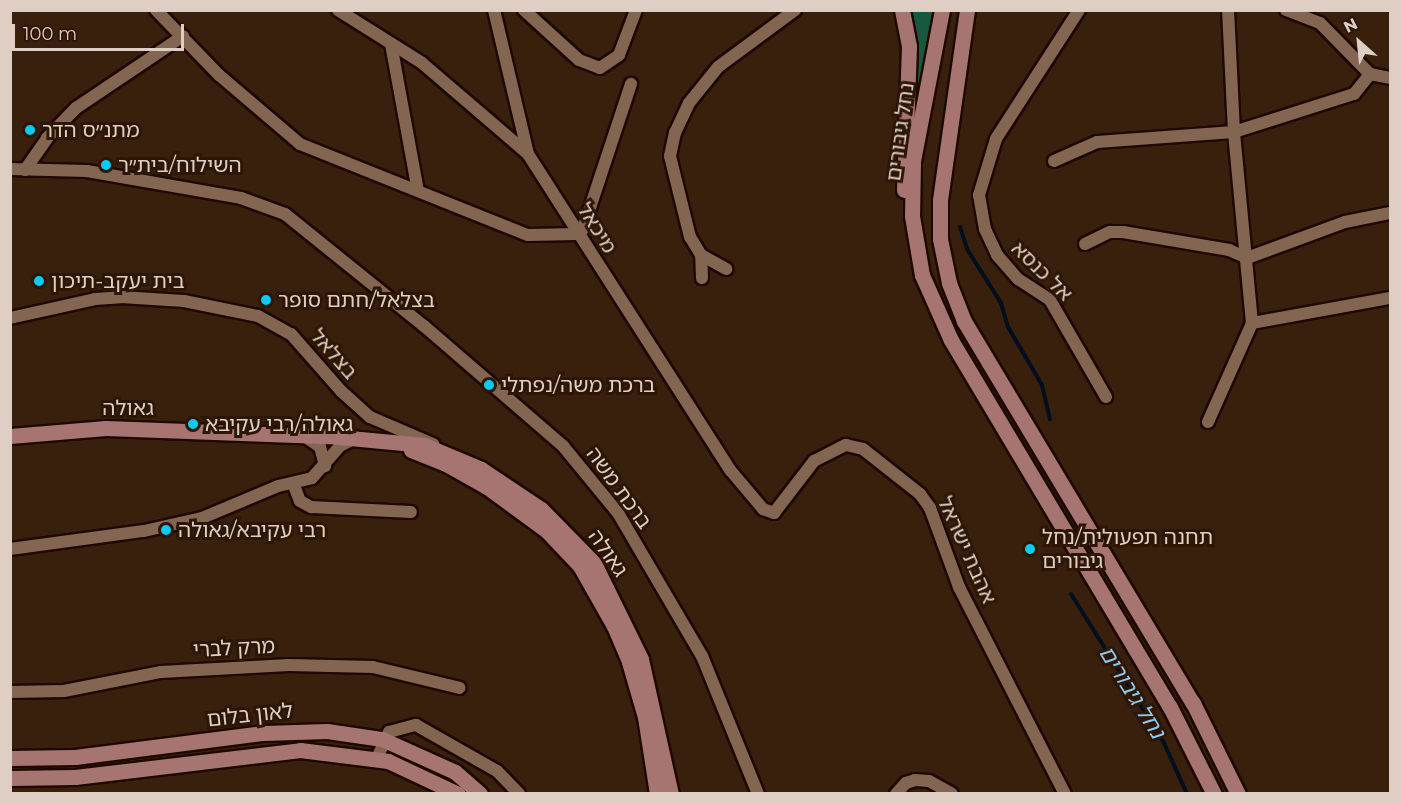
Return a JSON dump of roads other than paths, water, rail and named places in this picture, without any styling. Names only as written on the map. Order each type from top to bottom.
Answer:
[{"type":"street","name":"מיכאל","points":[[338,10],[422,63],[528,154],[731,471],[763,509],[774,513]]},
{"type":"street","points":[[494,10],[528,154]]},
{"type":"street","points":[[525,10],[579,60],[600,68],[619,55],[636,10]]},
{"type":"street","points":[[702,278],[701,255],[690,237],[670,156],[675,133],[689,103],[718,67],[795,10]]},
{"type":"street","points":[[902,10],[909,46],[902,167],[919,260]]},
{"type":"street","name":"נחל גיבורים","points":[[942,10],[913,160],[912,216],[919,260],[951,340],[1165,698],[1214,794]]},
{"type":"street","points":[[967,10],[940,200],[940,239],[949,283],[964,321],[1187,693],[1238,794]]},
{"type":"street","name":"אל כנסא","points":[[1078,10],[996,139],[979,195],[985,229],[996,255],[1018,279],[1050,300],[1106,397]]},
{"type":"street","points":[[1208,422],[1252,323],[1234,132],[1228,10]]},
{"type":"street","points":[[1286,10],[1320,23],[1370,74],[1390,78]]},
{"type":"street","points":[[161,13],[227,82],[300,144],[528,235],[578,234],[583,229],[632,84]]},
{"type":"street","points":[[26,170],[47,138],[76,108],[183,36]]},
{"type":"street","points":[[391,44],[418,191]]},
{"type":"street","points":[[1054,161],[1097,142],[1234,132],[1354,94],[1370,74]]},
{"type":"street","name":"ברכת משה","points":[[10,169],[87,171],[241,198],[285,214],[360,274],[563,446],[591,477],[618,513],[702,656],[758,794]]},
{"type":"street","points":[[1085,244],[1110,232],[1123,232],[1229,250],[1247,258],[1345,222],[1390,213]]},
{"type":"street","points":[[701,255],[726,268]]},
{"type":"street","name":"בצלאל","points":[[10,318],[95,298],[121,297],[184,301],[258,316],[291,334],[341,391],[370,417],[444,451]]},
{"type":"street","points":[[1252,323],[1390,298]]},
{"type":"street","name":"גאולה","points":[[10,436],[106,428],[302,434],[390,441],[444,451],[481,469],[541,509],[594,563],[641,659],[670,794]]},
{"type":"street","points":[[302,434],[320,447],[325,466]]},
{"type":"street","points":[[10,549],[144,531],[202,518],[312,478],[325,466],[340,446],[355,438]]},
{"type":"street","name":"גאולה","points":[[390,441],[469,475],[547,531],[580,566],[614,626],[629,663],[645,717],[657,794]]},
{"type":"street","name":"אהבת ישראל","points":[[774,513],[784,506],[814,461],[846,445],[863,449],[909,482],[930,508],[959,587],[1065,794]]},
{"type":"street","points":[[293,483],[300,501],[312,507],[411,512]]},
{"type":"street","name":"מרק לברי","points":[[10,692],[64,691],[160,672],[289,665],[373,667],[460,688]]},
{"type":"street","points":[[376,758],[382,739],[395,728],[417,725],[497,771],[519,794]]},
{"type":"street","name":"לאון בלום","points":[[10,758],[75,757],[301,730],[382,739],[455,772],[480,794]]},
{"type":"street","name":"לאון בלום","points":[[10,778],[75,777],[300,750],[376,758],[411,769],[458,794]]},
{"type":"street","points":[[896,794],[906,783],[915,780],[929,782],[952,794]]},
{"type":"waterway","points":[[960,227],[967,249],[1001,303],[1008,327],[1042,385],[1050,419]]},
{"type":"waterway","name":"נחל גיבורים","points":[[1071,594],[1164,743],[1187,794]]},
{"type":"place","name":"מתנ״ס הדר","points":[[30,130]]},
{"type":"place","name":"השילוח/בית״ר","points":[[106,165]]},
{"type":"place","name":"בית יעקב-תיכון","points":[[39,281]]},
{"type":"place","name":"בצלאל/חתם סופר","points":[[266,300]]},
{"type":"place","name":"ברכת משה/נפתלי","points":[[489,385]]},
{"type":"place","name":"גאולה/רבי עקיבא","points":[[193,424]]},
{"type":"place","name":"רבי עקיבא/גאולה","points":[[166,530]]},
{"type":"place","name":"תחנה תפעולית/נחל גיבורים","points":[[1030,549]]}]
